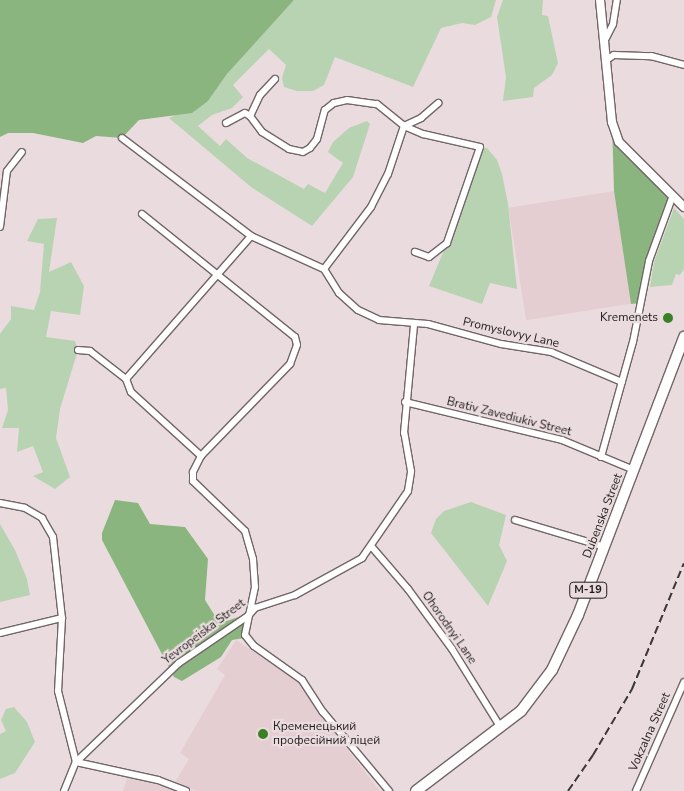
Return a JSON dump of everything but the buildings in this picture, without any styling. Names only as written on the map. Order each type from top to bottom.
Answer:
[{"type":"highway","name":"Dubenska Street","points":[[416,791],[501,728],[541,690],[552,670],[605,547],[684,337]]},
{"type":"street","points":[[600,0],[612,122],[619,142],[684,207]]},
{"type":"street","points":[[604,42],[613,24],[617,0]]},
{"type":"street","points":[[605,61],[614,55],[651,56],[684,65]]},
{"type":"street","points":[[250,116],[260,96],[275,79]]},
{"type":"street","points":[[226,123],[244,113],[250,116],[273,140],[289,149],[303,152],[317,139],[325,110],[334,103],[347,100],[377,104],[404,126],[423,134],[480,147],[447,243],[429,257],[415,252]]},
{"type":"street","points":[[122,138],[250,236],[324,269],[371,207],[388,174],[404,126],[421,118],[438,103]]},
{"type":"street","points":[[0,227],[7,171],[22,152]]},
{"type":"street","points":[[601,456],[622,382],[649,261],[673,195]]},
{"type":"street","points":[[142,214],[295,337],[297,345],[290,364],[201,456],[193,472],[193,481],[245,531],[254,559],[255,587],[245,635],[254,646],[302,680],[323,712],[389,791]]},
{"type":"street","points":[[126,379],[250,236]]},
{"type":"street","name":"Promyslovyy Lane","points":[[324,269],[339,293],[358,310],[379,320],[414,325],[428,324],[501,344],[551,352],[622,382]]},
{"type":"street","name":"Yevropeiska Street","points":[[64,791],[76,762],[179,663],[248,616],[255,608],[295,595],[351,567],[371,546],[408,491],[411,472],[404,433],[405,402],[414,325]]},
{"type":"street","points":[[78,350],[90,352],[126,379],[130,392],[201,456]]},
{"type":"street","name":"Brativ Zavediukiv Street","points":[[405,402],[562,440],[634,470]]},
{"type":"street","points":[[0,503],[32,512],[49,526],[62,618],[58,691],[76,762],[158,780],[186,791]]},
{"type":"street","points":[[515,520],[605,547]]},
{"type":"street","name":"Ohorodnyi Lane","points":[[371,546],[408,589],[452,649],[501,728]]},
{"type":"street","points":[[0,632],[62,618]]},
{"type":"street","name":"Vokzalna Street","points":[[636,791],[684,682]]},
{"type":"shaded area","points":[[614,191],[632,304],[526,320],[508,208]]},
{"type":"shaded area","name":"Кременецький професійний ліцей","points":[[236,640],[300,682],[320,715],[380,791],[196,791],[175,782],[189,759],[180,753],[225,675],[217,669]]},
{"type":"shaded area","points":[[128,776],[158,784],[177,791],[123,791]]},
{"type":"green space","points":[[0,0],[294,0],[227,74],[208,101],[192,113],[139,120],[122,138],[96,136],[83,143],[33,133],[8,133],[0,137]]},
{"type":"green space","points":[[294,0],[496,0],[491,17],[475,25],[462,23],[441,28],[413,87],[335,57],[324,85],[313,91],[297,91],[284,87],[282,78],[286,65],[269,49],[233,85],[243,97],[232,108],[212,115],[198,126],[220,146],[226,139],[247,158],[304,189],[308,184],[325,193],[343,163],[328,152],[333,142],[349,128],[367,121],[370,124],[353,177],[312,226],[251,187],[169,118],[208,101],[227,74]]},
{"type":"green space","points":[[503,0],[543,0],[542,15],[548,16],[558,63],[552,75],[534,88],[533,97],[503,101],[506,77],[497,17]]},
{"type":"green space","points":[[612,122],[619,142],[673,195],[649,261],[640,303],[631,304],[614,191]]},
{"type":"green space","points":[[480,147],[487,148],[497,160],[502,174],[508,204],[517,289],[490,283],[482,304],[429,286],[447,243]]},
{"type":"green space","points":[[674,208],[684,219],[684,269],[680,275],[676,274],[672,285],[650,287],[654,262]]},
{"type":"green space","points":[[57,218],[49,272],[71,262],[84,286],[80,315],[51,311],[46,337],[75,341],[78,350],[60,409],[56,438],[70,477],[55,489],[33,476],[43,472],[33,446],[17,452],[19,428],[2,428],[8,410],[6,388],[0,389],[0,334],[11,319],[11,306],[34,310],[40,292],[44,244],[27,241],[38,219]]},
{"type":"green space","points":[[115,500],[138,503],[150,524],[185,527],[208,559],[205,600],[217,619],[223,622],[248,614],[244,638],[232,640],[221,657],[182,681],[174,677],[102,540],[102,533]]},
{"type":"green space","points":[[471,502],[506,515],[499,545],[507,561],[488,606],[431,533],[436,519],[444,511]]},
{"type":"green space","points":[[0,524],[15,550],[27,579],[30,595],[0,602]]},
{"type":"green space","points":[[14,707],[27,722],[35,742],[15,773],[0,779],[0,734],[6,731],[1,720],[6,709]]},
{"type":"railway","points":[[568,791],[593,755],[632,689],[684,563]]},
{"type":"place","name":"Kremenets","points":[[668,318]]},
{"type":"place","name":"Кременецький професійний ліцей","points":[[263,734]]}]
